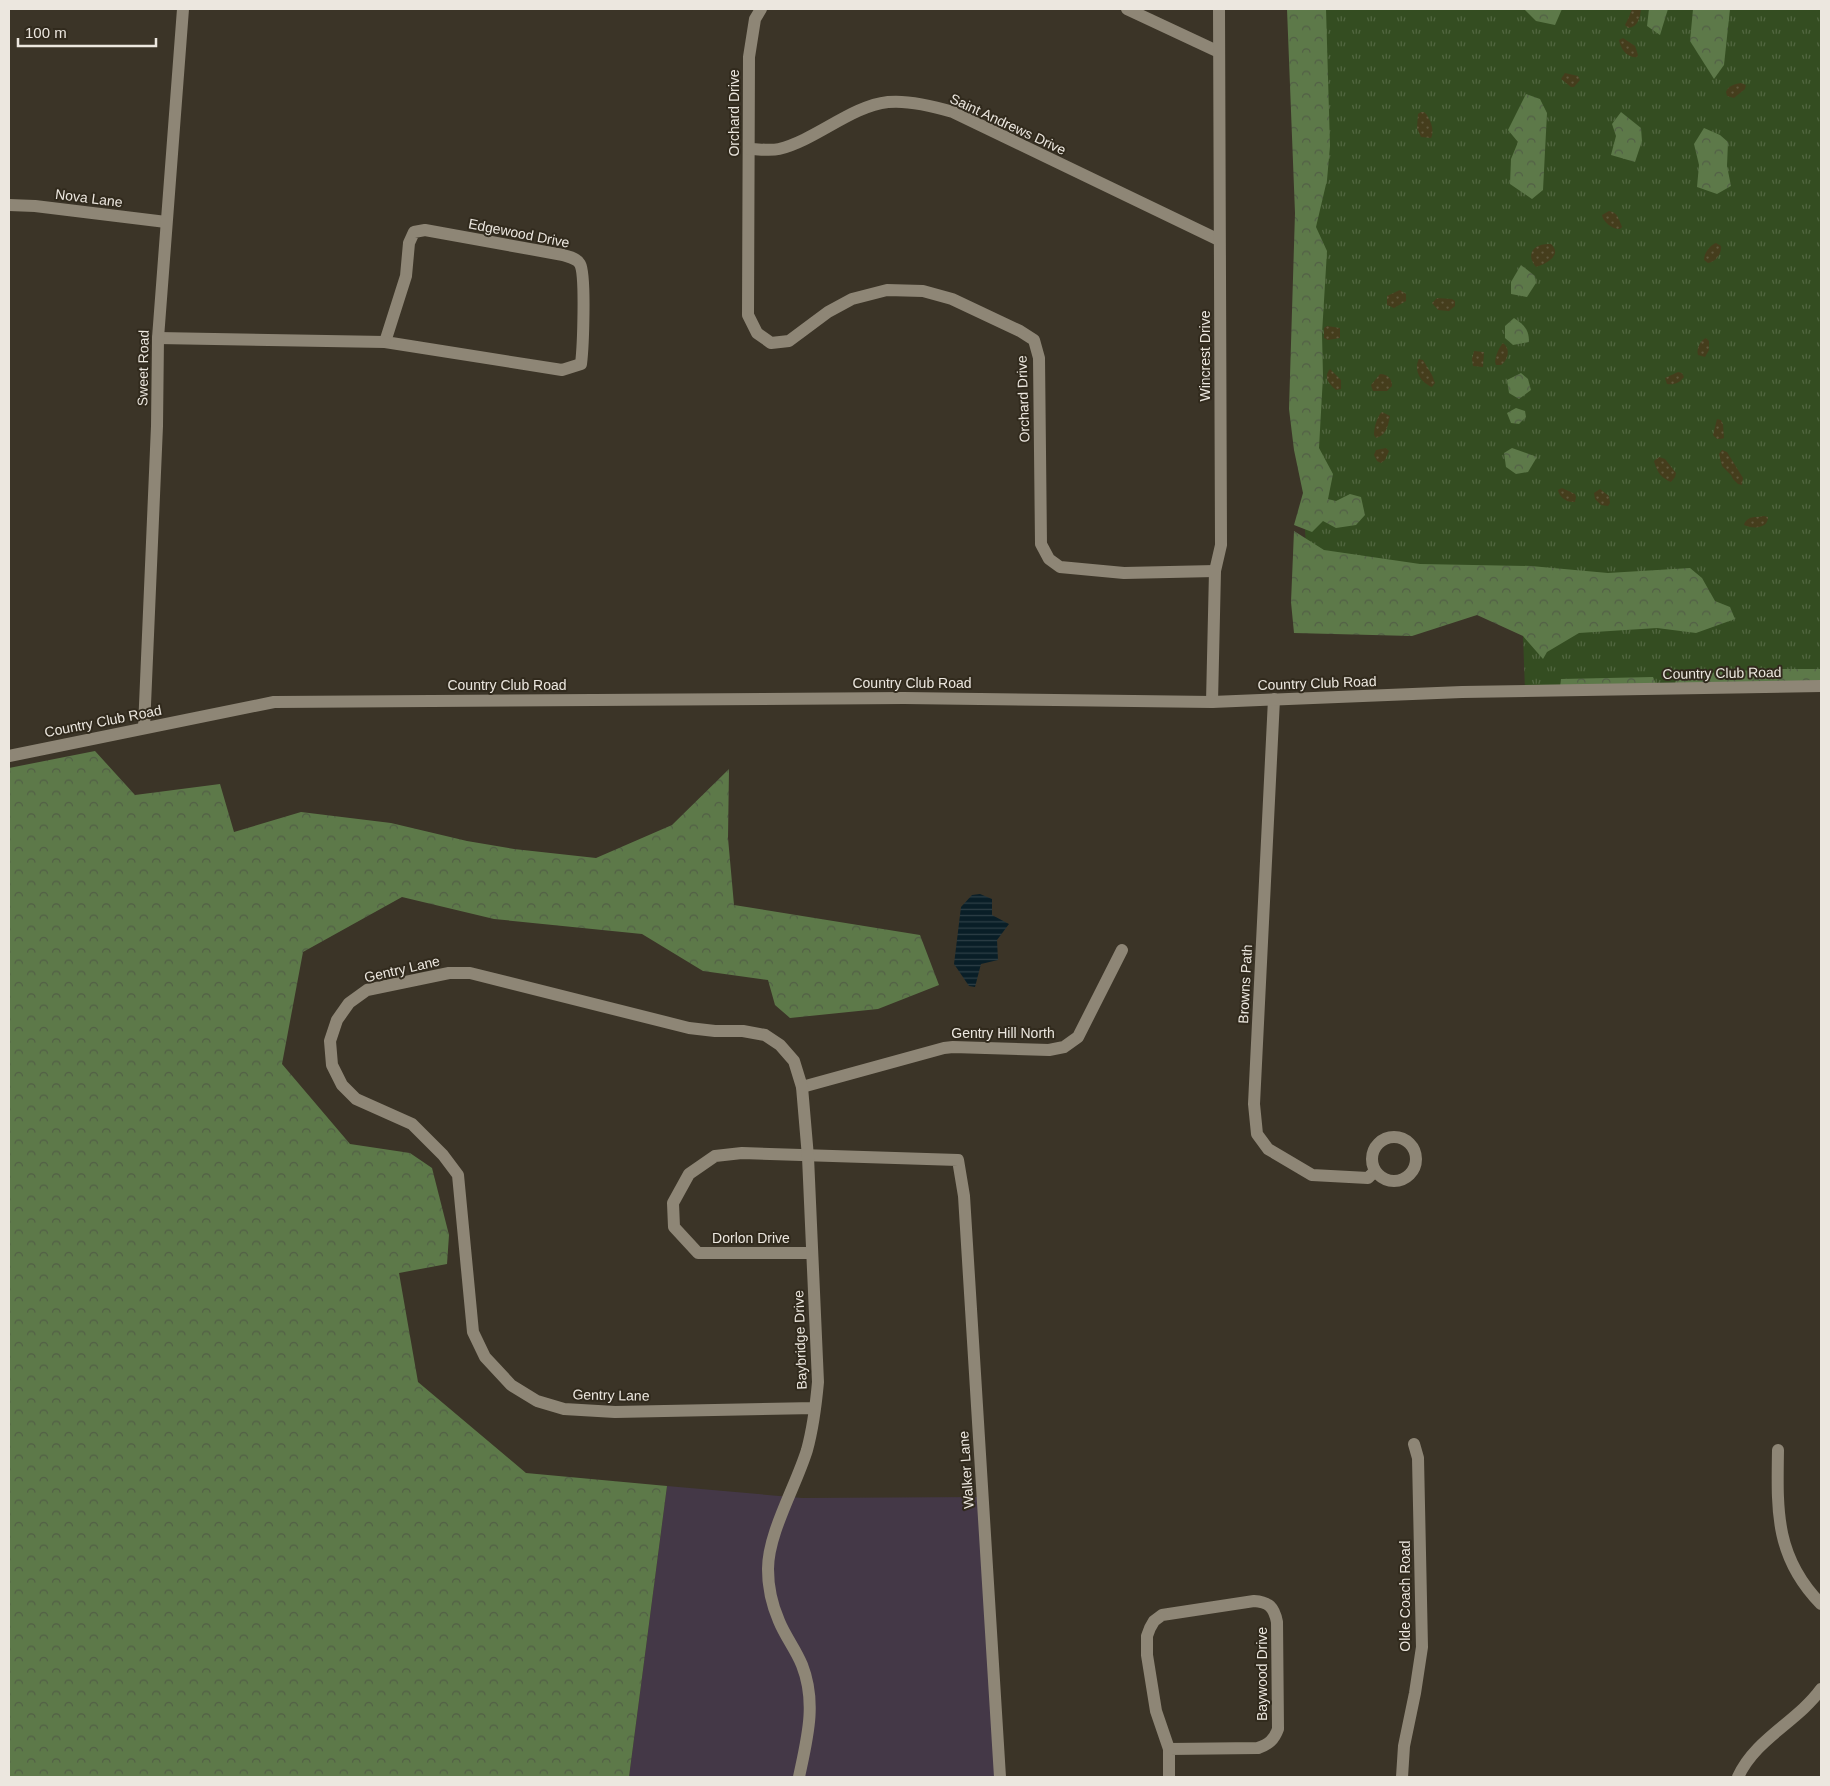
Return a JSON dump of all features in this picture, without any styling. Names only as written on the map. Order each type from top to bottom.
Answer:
[{"type":"street","name":"Sweet Road","points":[[144,728],[158,426],[158,338],[182,9]]},
{"type":"street","name":"Orchard Drive","points":[[760,9],[755,19],[749,57],[748,315],[757,333],[771,343],[788,341],[828,312],[852,299],[887,290],[923,291],[952,298],[1020,331],[1034,340],[1039,358],[1041,544],[1049,559],[1060,567],[1124,573],[1214,571]]},
{"type":"street","points":[[1127,9],[1219,52]]},
{"type":"street","name":"Wincrest Drive","points":[[1212,702],[1214,571],[1221,545],[1219,9]]},
{"type":"street","name":"Saint Andrews Drive","points":[[749,149],[777,150],[798,143],[868,107],[889,102],[934,107],[952,112],[1219,240]]},
{"type":"street","name":"Nova Lane","points":[[9,205],[35,206],[166,222]]},
{"type":"street","name":"Edgewood Drive","points":[[158,338],[385,342],[562,370],[581,364],[583,350],[582,266],[578,261],[563,255],[425,230],[414,232],[409,243],[406,276],[385,342]]},
{"type":"street","name":"Country Club Road","points":[[9,756],[274,702],[904,698],[1212,702],[1462,692],[1821,686]]},
{"type":"street","name":"Browns Path","points":[[1274,699],[1254,1104],[1258,1134],[1268,1149],[1312,1175],[1368,1178],[1375,1171]]},
{"type":"street","name":"Gentry Hill North","points":[[802,1086],[944,1048],[1049,1050],[1064,1047],[1078,1037],[1122,950]]},
{"type":"street","name":"Gentry Lane","points":[[808,1156],[802,1086],[794,1061],[780,1045],[765,1035],[743,1031],[715,1031],[689,1028],[470,973],[449,973],[367,990],[349,1003],[337,1020],[330,1040],[332,1065],[342,1085],[356,1099],[412,1124],[443,1155],[458,1175],[472,1332],[485,1357],[512,1385],[537,1401],[564,1410],[615,1412],[815,1408]]},
{"type":"street","name":"Dorlon Drive","points":[[808,1156],[742,1153],[714,1156],[689,1174],[673,1203],[673,1211],[674,1227],[698,1253],[812,1252]]},
{"type":"street","name":"Walker Lane","points":[[808,1156],[958,1160],[964,1196],[1000,1777]]},
{"type":"street","name":"Baybridge Drive","points":[[799,1777],[810,1728],[808,1688],[802,1665],[778,1620],[768,1588],[768,1567],[771,1545],[807,1449],[818,1382],[808,1156]]},
{"type":"street","name":"Olde Coach Road","points":[[1402,1777],[1404,1746],[1422,1647],[1418,1458],[1414,1444]]},
{"type":"street","points":[[1778,1450],[1779,1519],[1783,1542],[1800,1579],[1821,1604]]},
{"type":"street","name":"Baywood Drive","points":[[1169,1749],[1258,1748],[1268,1744],[1275,1737],[1278,1729],[1277,1622],[1275,1611],[1271,1605],[1264,1601],[1254,1601],[1162,1615],[1154,1621],[1147,1636],[1151,1686],[1156,1711],[1169,1749],[1169,1777]]},
{"type":"street","points":[[1738,1777],[1743,1765],[1757,1748],[1788,1724],[1821,1689]]},
{"type":"shaded area","points":[[667,1486],[802,1498],[984,1497],[996,1777],[629,1777]]},
{"type":"green space","points":[[1287,9],[1326,9],[1330,146],[1327,180],[1316,227],[1327,251],[1322,334],[1323,376],[1319,448],[1333,474],[1328,499],[1336,501],[1350,494],[1361,497],[1365,515],[1356,525],[1336,528],[1323,521],[1312,532],[1294,525],[1303,493],[1294,450],[1289,409],[1295,213]]},
{"type":"green space","points":[[1298,9],[1821,9],[1821,686],[1525,691],[1521,580],[1307,567],[1303,493]]},
{"type":"green space","points":[[1524,9],[1562,9],[1555,25],[1536,21]]},
{"type":"green space","points":[[1649,9],[1668,9],[1660,35],[1647,26]]},
{"type":"green space","points":[[1693,9],[1730,9],[1724,65],[1714,79],[1690,41]]},
{"type":"green space","points":[[1526,94],[1540,99],[1547,113],[1543,190],[1532,199],[1510,184],[1511,159],[1518,142],[1508,130]]},
{"type":"green space","points":[[1621,112],[1641,128],[1642,141],[1635,162],[1611,155],[1616,136],[1612,124]]},
{"type":"green space","points":[[1704,128],[1720,135],[1728,142],[1727,166],[1731,186],[1717,194],[1697,187],[1699,165],[1694,144]]},
{"type":"green space","points":[[1521,265],[1535,276],[1536,283],[1527,297],[1511,294],[1511,282]]},
{"type":"green space","points":[[1514,318],[1525,328],[1529,342],[1513,345],[1505,338],[1505,326]]},
{"type":"green space","points":[[1521,373],[1528,379],[1531,390],[1519,399],[1509,393],[1507,380]]},
{"type":"green space","points":[[1516,408],[1525,411],[1526,417],[1519,424],[1511,423],[1507,413]]},
{"type":"green space","points":[[1512,448],[1537,457],[1528,472],[1516,474],[1506,467],[1504,453]]},
{"type":"green space","points":[[1294,531],[1324,550],[1420,564],[1531,566],[1608,573],[1690,568],[1702,578],[1715,601],[1730,607],[1735,619],[1696,633],[1657,628],[1579,633],[1547,652],[1543,659],[1523,636],[1477,615],[1412,636],[1294,633],[1291,602]]},
{"type":"green space","points":[[1769,669],[1821,669],[1821,682],[1675,684],[1677,675]]},
{"type":"green space","points":[[1653,677],[1657,686],[1560,687],[1561,679]]},
{"type":"green space","points":[[95,751],[135,795],[220,784],[234,832],[301,812],[391,823],[467,841],[514,849],[596,858],[672,825],[729,769],[728,838],[734,905],[920,935],[939,985],[878,1009],[790,1018],[775,1005],[768,980],[703,971],[642,934],[494,919],[402,897],[303,952],[282,1064],[350,1144],[410,1153],[432,1168],[449,1235],[447,1264],[399,1273],[418,1382],[526,1473],[667,1486],[629,1777],[9,1777],[9,768]]},
{"type":"sand","points":[[1632,9],[1641,9],[1640,16],[1634,26],[1628,28],[1625,25]]},
{"type":"sand","points":[[1623,38],[1635,46],[1637,57],[1628,55],[1623,49],[1619,40]]},
{"type":"sand","points":[[1565,73],[1578,76],[1580,80],[1574,87],[1571,87],[1561,79]]},
{"type":"sand","points":[[1741,83],[1746,85],[1745,89],[1734,98],[1727,96],[1728,88]]},
{"type":"sand","points":[[1421,112],[1426,114],[1430,121],[1432,128],[1431,138],[1421,137],[1417,128],[1418,114]]},
{"type":"sand","points":[[1609,211],[1618,217],[1622,227],[1620,229],[1611,227],[1604,220],[1602,215]]},
{"type":"sand","points":[[1716,243],[1721,246],[1719,254],[1714,261],[1708,263],[1704,260],[1705,255],[1710,247]]},
{"type":"sand","points":[[1551,244],[1554,248],[1554,255],[1544,264],[1536,267],[1531,257],[1533,250],[1541,245]]},
{"type":"sand","points":[[1400,290],[1406,294],[1406,301],[1394,308],[1387,305],[1387,296]]},
{"type":"sand","points":[[1437,298],[1452,299],[1455,301],[1455,306],[1449,311],[1438,310],[1432,303]]},
{"type":"sand","points":[[1327,326],[1340,328],[1340,338],[1328,340],[1324,338],[1324,328]]},
{"type":"sand","points":[[1706,338],[1709,341],[1709,350],[1705,357],[1698,355],[1698,348],[1700,343]]},
{"type":"sand","points":[[1503,343],[1508,351],[1507,357],[1501,365],[1496,365],[1495,360]]},
{"type":"sand","points":[[1474,351],[1484,352],[1483,367],[1473,366]]},
{"type":"sand","points":[[1419,359],[1423,360],[1432,375],[1435,383],[1432,387],[1419,376],[1417,363]]},
{"type":"sand","points":[[1330,369],[1341,380],[1341,389],[1336,390],[1328,380],[1327,375]]},
{"type":"sand","points":[[1678,372],[1682,373],[1684,377],[1675,384],[1667,384],[1665,378]]},
{"type":"sand","points":[[1380,374],[1389,377],[1392,386],[1387,391],[1373,391],[1371,385]]},
{"type":"sand","points":[[1382,412],[1390,416],[1389,423],[1383,435],[1376,438],[1374,435],[1375,426]]},
{"type":"sand","points":[[1717,419],[1721,420],[1723,424],[1724,438],[1721,439],[1717,439],[1713,435]]},
{"type":"sand","points":[[1386,448],[1389,451],[1385,460],[1381,463],[1377,461],[1374,455],[1376,450]]},
{"type":"sand","points":[[1722,450],[1727,452],[1743,478],[1742,485],[1738,484],[1722,466],[1719,454]]},
{"type":"sand","points":[[1659,457],[1665,459],[1676,473],[1671,482],[1660,474],[1657,468],[1654,461]]},
{"type":"sand","points":[[1562,488],[1575,494],[1575,502],[1569,502],[1562,497],[1558,490]]},
{"type":"sand","points":[[1600,489],[1609,496],[1610,503],[1608,506],[1601,505],[1595,499],[1594,493]]},
{"type":"sand","points":[[1768,517],[1766,524],[1763,526],[1752,527],[1744,525],[1750,518]]},
{"type":"water","points":[[980,894],[992,899],[992,915],[1009,924],[997,940],[998,960],[981,964],[975,987],[969,986],[954,964],[961,907],[972,895]]}]
